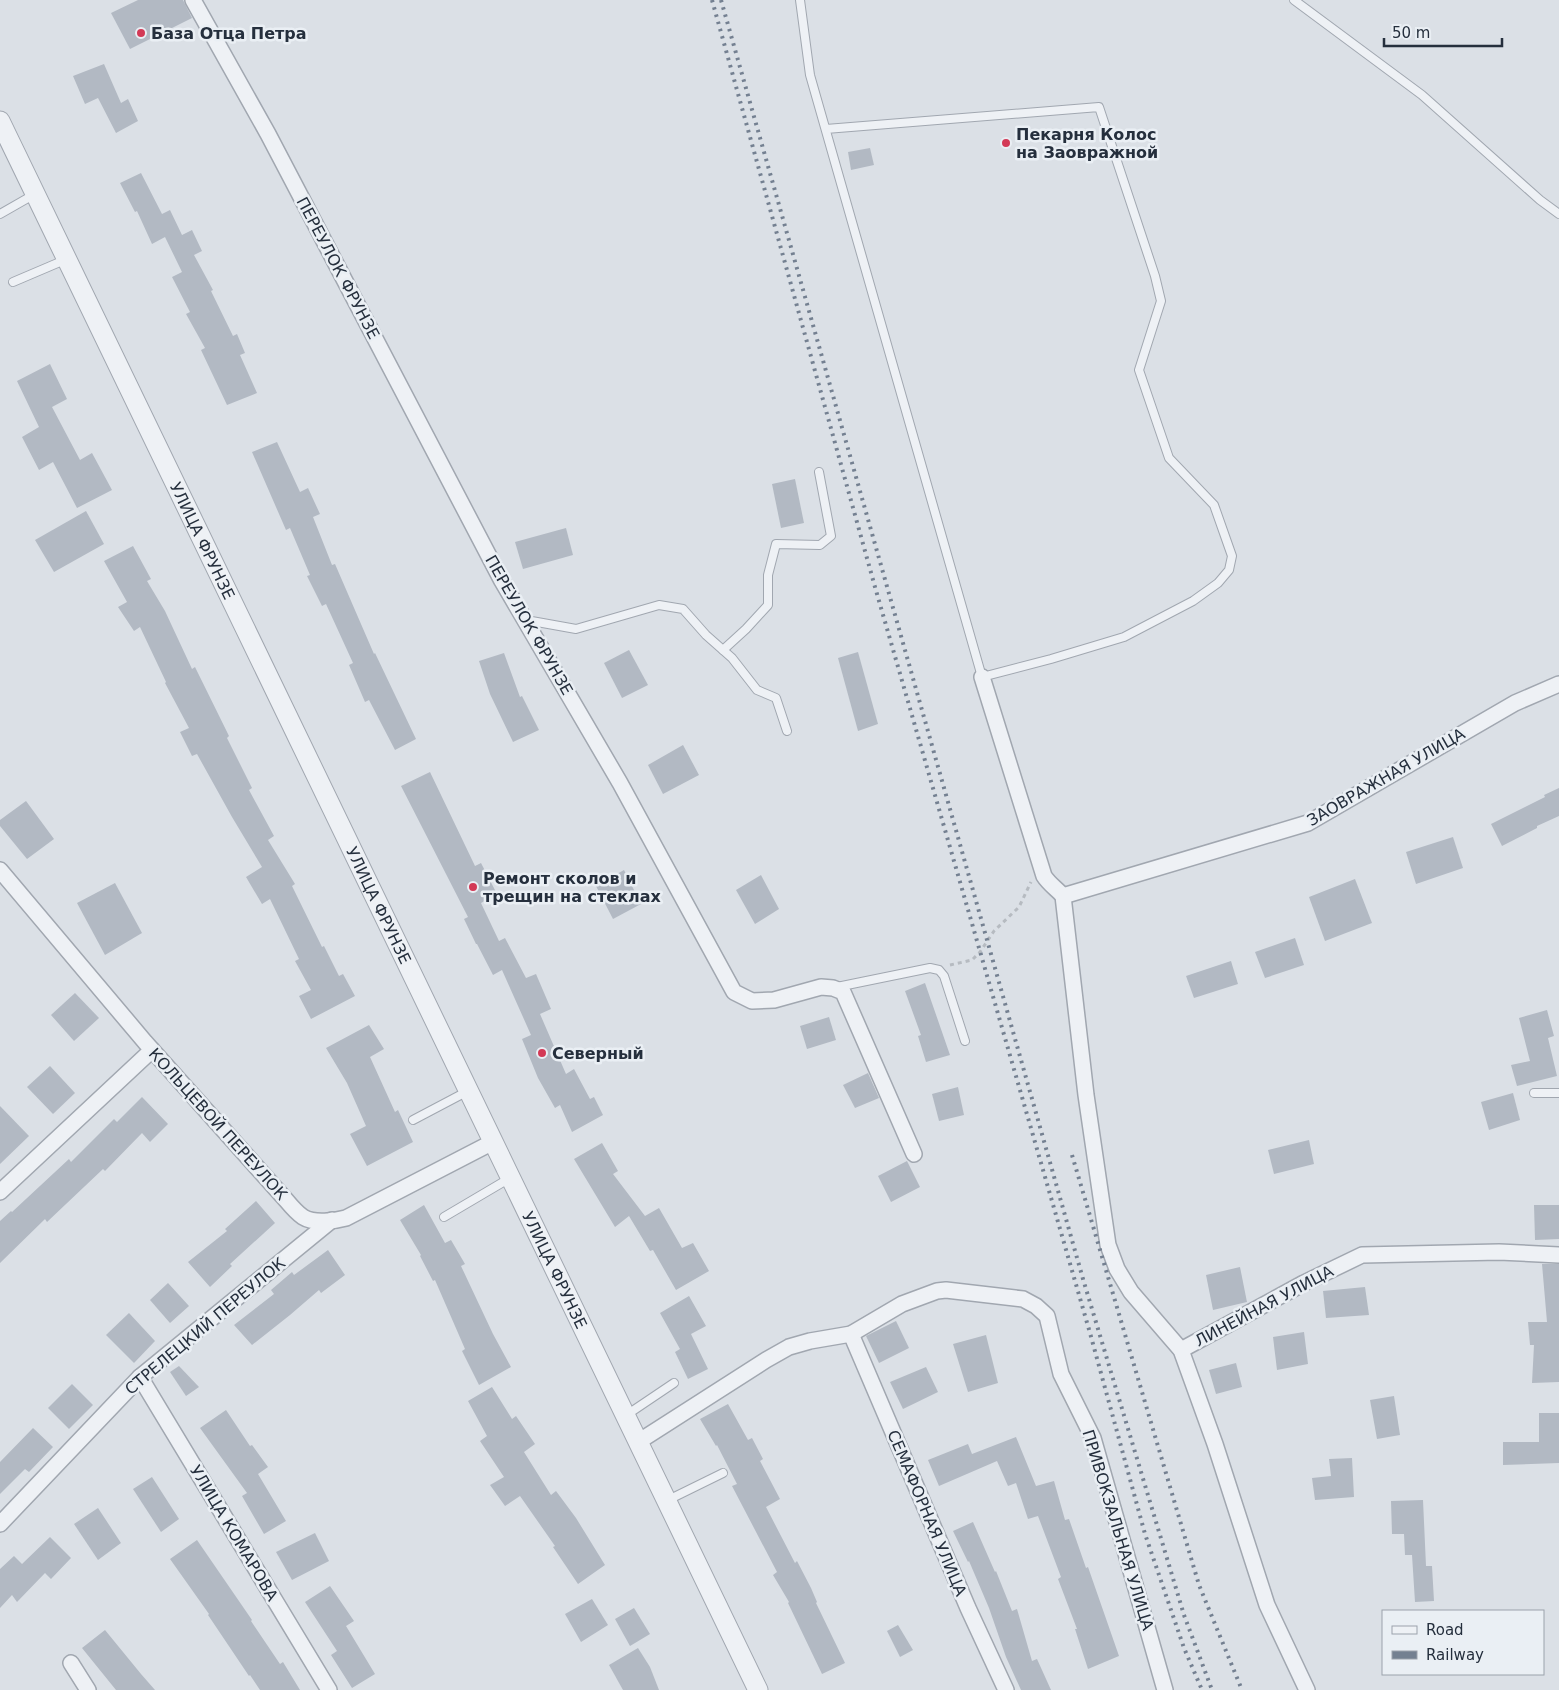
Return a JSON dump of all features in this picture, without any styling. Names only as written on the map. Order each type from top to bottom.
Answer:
[{"type":"street","name":"ПЕРЕУЛОК ФРУНЗЕ","points":[[193,0],[268,134],[502,581],[620,783],[734,992],[752,1001],[774,1000],[820,987],[833,988]]},
{"type":"street","name":"УЛИЦА ФРУНЗЕ","points":[[0,121],[758,1690]]},
{"type":"street","points":[[0,146],[36,194]]},
{"type":"street","points":[[982,677],[1044,876],[1050,885],[1063,896],[1086,1095],[1108,1245],[1118,1269],[1131,1292],[1181,1350]]},
{"type":"street","name":"ЗАОВРАЖНАЯ УЛИЦА","points":[[1063,896],[1308,823],[1515,703],[1559,684]]},
{"type":"street","name":"КОЛЬЦЕВОЙ ПЕРЕУЛОК","points":[[0,870],[152,1050],[304,1218],[310,1220],[346,1218],[493,1142]]},
{"type":"street","points":[[833,988],[844,992],[914,1154]]},
{"type":"street","points":[[0,1192],[152,1050]]},
{"type":"street","name":"СТРЕЛЕЦКИЙ ПЕРЕУЛОК","points":[[0,1524],[140,1377],[332,1220]]},
{"type":"street","name":"ЛИНЕЙНАЯ УЛИЦА","points":[[1308,1690],[1267,1606],[1215,1444],[1181,1350],[1304,1283],[1362,1255],[1498,1252],[1559,1255]]},
{"type":"street","name":"ПРИВОКЗАЛЬНАЯ УЛИЦА","points":[[851,1334],[902,1304],[937,1291],[946,1290],[1023,1299],[1036,1306],[1048,1316],[1060,1374],[1093,1438],[1165,1690]]},
{"type":"street","points":[[638,1442],[766,1360],[790,1347],[810,1341],[851,1334]]},
{"type":"street","name":"СЕМАФОРНАЯ УЛИЦА","points":[[851,1334],[964,1598],[1006,1690]]},
{"type":"street","name":"УЛИЦА КОМАРОВА","points":[[140,1377],[329,1690]]},
{"type":"street","points":[[71,1663],[88,1690]]},
{"type":"lane","points":[[800,0],[810,75],[982,677],[1124,637],[1193,600],[1218,583],[1229,570],[1232,556],[1214,505],[1168,458],[1139,370],[1161,301],[1155,276],[1099,107],[826,129]]},
{"type":"lane","points":[[1294,0],[1422,95],[1540,200],[1559,214]]},
{"type":"lane","points":[[0,214],[36,194]]},
{"type":"lane","points":[[13,282],[67,259]]},
{"type":"lane","points":[[723,650],[768,605],[768,575],[776,544],[820,545],[831,536],[819,472]]},
{"type":"lane","points":[[524,620],[576,629],[659,605],[683,610],[706,635],[732,658],[757,690],[776,698],[787,731]]},
{"type":"lane","points":[[833,988],[930,968],[939,970],[944,976],[965,1041]]},
{"type":"lane","points":[[414,1120],[468,1091]]},
{"type":"lane","points":[[1534,1093],[1559,1093]]},
{"type":"lane","points":[[444,1217],[510,1178]]},
{"type":"lane","points":[[625,1416],[674,1383]]},
{"type":"lane","points":[[666,1501],[723,1473]]},
{"type":"path","points":[[930,968],[955,965],[972,960],[983,949],[994,931],[1019,907],[1032,880],[1044,876]]},
{"type":"building","name":"База Отца Петра","points":[[138,0],[183,0],[192,18],[130,49],[111,13]]},
{"type":"building","points":[[104,64],[121,103],[128,99],[138,121],[116,133],[98,98],[85,104],[73,76]]},
{"type":"building","points":[[870,148],[874,165],[851,170],[848,152]]},
{"type":"building","points":[[141,173],[162,214],[170,210],[182,235],[192,230],[202,251],[194,255],[213,290],[211,291],[233,336],[237,334],[245,353],[240,355],[257,393],[227,405],[201,350],[205,348],[186,314],[190,312],[172,277],[182,272],[165,237],[152,244],[137,211],[135,212],[120,183]]},
{"type":"building","points":[[50,364],[67,399],[52,407],[80,460],[92,453],[112,490],[77,508],[53,462],[39,470],[22,437],[39,427],[17,381]]},
{"type":"building","points":[[277,442],[300,492],[308,488],[320,514],[313,517],[332,565],[335,564],[374,654],[416,739],[395,750],[369,700],[365,702],[349,665],[353,663],[326,604],[322,606],[307,576],[310,575],[290,528],[286,530],[252,452]]},
{"type":"building","points":[[795,479],[804,523],[781,528],[772,484]]},
{"type":"building","points":[[86,511],[104,544],[54,572],[35,540]]},
{"type":"building","points":[[566,528],[573,555],[523,569],[515,542]]},
{"type":"building","points":[[133,546],[151,579],[147,581],[165,611],[192,669],[195,667],[229,736],[227,738],[252,788],[249,790],[274,836],[268,840],[295,884],[292,886],[322,947],[324,946],[339,976],[343,974],[355,996],[311,1019],[299,996],[311,990],[295,961],[299,959],[270,899],[262,904],[246,877],[262,867],[197,754],[192,756],[180,732],[189,728],[165,683],[140,627],[134,631],[118,607],[127,602],[104,561]]},
{"type":"building","points":[[629,650],[648,685],[622,698],[604,663]]},
{"type":"building","points":[[858,652],[878,724],[858,731],[838,658]]},
{"type":"building","points":[[504,653],[520,697],[522,696],[539,730],[513,742],[490,694],[479,661]]},
{"type":"building","points":[[683,745],[699,775],[663,794],[648,765]]},
{"type":"building","points":[[430,772],[475,866],[481,863],[497,894],[481,903],[499,941],[505,938],[526,978],[536,974],[551,1009],[540,1014],[566,1074],[574,1069],[590,1099],[594,1097],[603,1115],[572,1132],[560,1105],[555,1108],[538,1078],[522,1039],[531,1035],[502,970],[493,975],[464,919],[468,917],[401,786]]},
{"type":"building","points":[[1559,788],[1559,816],[1502,846],[1491,824]]},
{"type":"building","points":[[26,801],[54,839],[27,859],[0,826],[0,820]]},
{"type":"building","points":[[1453,837],[1463,868],[1416,884],[1406,852]]},
{"type":"building","points":[[624,870],[641,904],[613,919],[596,886]]},
{"type":"building","points":[[761,875],[779,909],[755,924],[736,890]]},
{"type":"building","points":[[1355,879],[1372,923],[1325,941],[1309,897]]},
{"type":"building","points":[[115,883],[142,933],[105,955],[77,903]]},
{"type":"building","points":[[1295,938],[1304,965],[1265,978],[1255,952]]},
{"type":"building","points":[[1231,961],[1238,984],[1194,998],[1186,976]]},
{"type":"building","points":[[925,983],[950,1055],[926,1062],[918,1036],[921,1035],[905,991]]},
{"type":"building","points":[[75,993],[99,1018],[74,1041],[51,1015]]},
{"type":"building","points":[[1547,1010],[1554,1036],[1548,1038],[1557,1076],[1517,1086],[1511,1065],[1530,1061],[1519,1018]]},
{"type":"building","points":[[829,1017],[836,1040],[807,1049],[800,1026]]},
{"type":"building","points":[[369,1025],[384,1049],[370,1057],[395,1112],[398,1110],[413,1142],[367,1166],[350,1134],[366,1126],[347,1083],[326,1048]]},
{"type":"building","points":[[50,1066],[75,1093],[53,1114],[27,1087]]},
{"type":"building","points":[[868,1073],[879,1098],[855,1108],[843,1085]]},
{"type":"building","points":[[958,1087],[964,1115],[939,1121],[932,1094]]},
{"type":"building","points":[[1513,1093],[1520,1120],[1489,1130],[1481,1102]]},
{"type":"building","points":[[142,1097],[168,1124],[150,1142],[142,1133],[105,1171],[103,1169],[47,1222],[45,1219],[0,1263],[0,1221],[69,1159],[71,1162],[114,1119],[117,1122]]},
{"type":"building","points":[[0,1106],[29,1136],[0,1164]]},
{"type":"building","points":[[1309,1140],[1314,1164],[1274,1174],[1268,1150]]},
{"type":"building","points":[[602,1143],[618,1171],[613,1174],[645,1216],[659,1208],[682,1248],[693,1243],[709,1271],[676,1290],[653,1250],[650,1251],[629,1216],[615,1227],[574,1159]]},
{"type":"building","points":[[907,1161],[920,1187],[891,1202],[878,1176]]},
{"type":"building","points":[[256,1201],[275,1223],[230,1264],[232,1266],[210,1287],[188,1262],[227,1231],[225,1229]]},
{"type":"building","points":[[424,1205],[445,1243],[451,1240],[465,1264],[461,1266],[511,1367],[479,1385],[462,1351],[465,1349],[435,1280],[433,1281],[421,1255],[400,1220]]},
{"type":"building","points":[[1534,1205],[1559,1205],[1559,1239],[1535,1240]]},
{"type":"building","points":[[328,1250],[345,1275],[321,1293],[319,1290],[252,1345],[234,1325],[274,1294],[271,1290],[292,1272],[294,1275]]},
{"type":"building","points":[[1542,1264],[1559,1264],[1559,1382],[1532,1383],[1534,1345],[1530,1345],[1528,1322],[1547,1322]]},
{"type":"building","points":[[1240,1267],[1247,1302],[1213,1310],[1206,1275]]},
{"type":"building","points":[[168,1283],[189,1306],[170,1323],[150,1300]]},
{"type":"building","points":[[1365,1287],[1369,1315],[1326,1318],[1323,1291]]},
{"type":"building","points":[[689,1296],[706,1326],[691,1334],[708,1369],[688,1379],[675,1352],[680,1349],[660,1313]]},
{"type":"building","points":[[129,1313],[155,1341],[134,1363],[106,1335]]},
{"type":"building","points":[[896,1321],[909,1348],[879,1363],[866,1336]]},
{"type":"building","points":[[1304,1332],[1308,1364],[1277,1370],[1273,1337]]},
{"type":"building","points":[[986,1335],[998,1383],[968,1392],[953,1344]]},
{"type":"building","points":[[1236,1363],[1242,1387],[1216,1394],[1209,1370]]},
{"type":"building","points":[[179,1366],[199,1387],[186,1396],[170,1372]]},
{"type":"building","points":[[926,1367],[938,1392],[903,1409],[890,1382]]},
{"type":"building","points":[[72,1384],[93,1405],[69,1429],[48,1408]]},
{"type":"building","points":[[492,1387],[512,1419],[516,1416],[535,1444],[524,1452],[551,1495],[556,1491],[576,1518],[605,1565],[578,1584],[553,1547],[555,1546],[520,1496],[505,1506],[490,1485],[504,1477],[480,1441],[487,1436],[468,1401]]},
{"type":"building","points":[[1394,1396],[1400,1435],[1377,1439],[1370,1400]]},
{"type":"building","points":[[728,1404],[748,1440],[752,1438],[763,1459],[760,1461],[780,1499],[766,1507],[795,1563],[797,1561],[811,1588],[816,1603],[845,1663],[822,1674],[789,1602],[773,1575],[777,1572],[732,1486],[737,1484],[717,1445],[700,1419]]},
{"type":"building","points":[[226,1410],[250,1446],[252,1445],[268,1467],[258,1474],[286,1521],[264,1534],[242,1496],[247,1493],[200,1428]]},
{"type":"building","points":[[1539,1413],[1559,1413],[1559,1463],[1503,1465],[1503,1442],[1539,1442]]},
{"type":"building","points":[[33,1428],[53,1447],[29,1472],[25,1469],[0,1494],[0,1462]]},
{"type":"building","points":[[1016,1437],[1036,1486],[1054,1481],[1065,1520],[1069,1519],[1119,1656],[1088,1669],[1075,1629],[1077,1629],[1058,1579],[1061,1577],[1038,1516],[1028,1519],[1016,1483],[1008,1486],[997,1461],[939,1486],[928,1460],[968,1444],[972,1454]]},
{"type":"building","points":[[1352,1458],[1354,1497],[1315,1500],[1312,1478],[1331,1476],[1329,1459]]},
{"type":"building","points":[[152,1477],[179,1519],[161,1532],[133,1489]]},
{"type":"building","points":[[1423,1500],[1426,1566],[1432,1566],[1434,1601],[1415,1602],[1412,1555],[1405,1555],[1404,1534],[1392,1534],[1391,1501]]},
{"type":"building","points":[[98,1508],[121,1543],[98,1560],[74,1524]]},
{"type":"building","points":[[973,1522],[1012,1611],[1017,1609],[1032,1661],[1037,1659],[1051,1690],[1021,1690],[1006,1657],[989,1608],[969,1561],[953,1531]]},
{"type":"building","points":[[315,1533],[329,1561],[292,1580],[276,1552]]},
{"type":"building","points":[[50,1537],[71,1558],[51,1579],[45,1573],[17,1602],[12,1595],[0,1608],[0,1569],[14,1556],[22,1564]]},
{"type":"building","points":[[197,1540],[280,1664],[283,1662],[300,1690],[260,1690],[249,1676],[209,1614],[170,1559]]},
{"type":"building","points":[[330,1586],[354,1621],[346,1626],[375,1674],[352,1688],[331,1655],[337,1651],[305,1602]]},
{"type":"building","points":[[592,1599],[608,1625],[581,1642],[565,1614]]},
{"type":"building","points":[[634,1608],[650,1634],[630,1646],[615,1619]]},
{"type":"building","points":[[898,1625],[913,1650],[900,1657],[887,1631]]},
{"type":"building","points":[[105,1630],[155,1690],[116,1690],[82,1648]]},
{"type":"building","points":[[638,1648],[650,1667],[659,1690],[623,1690],[609,1665]]},
{"type":"railway","points":[[712,0],[875,587],[1090,1333],[1145,1534],[1184,1648],[1202,1690]]},
{"type":"railway","points":[[721,0],[1083,1279],[1184,1615],[1212,1690]]},
{"type":"railway","points":[[1072,1155],[1199,1585],[1242,1690]]},
{"type":"place","name":"База Отца Петра","points":[[141,33]]},
{"type":"place","name":"Пекарня Колос на Заовражной","points":[[1006,143]]},
{"type":"place","name":"Ремонт сколов и трещин на стеклах","points":[[473,887]]},
{"type":"place","name":"Северный","points":[[542,1053]]}]
